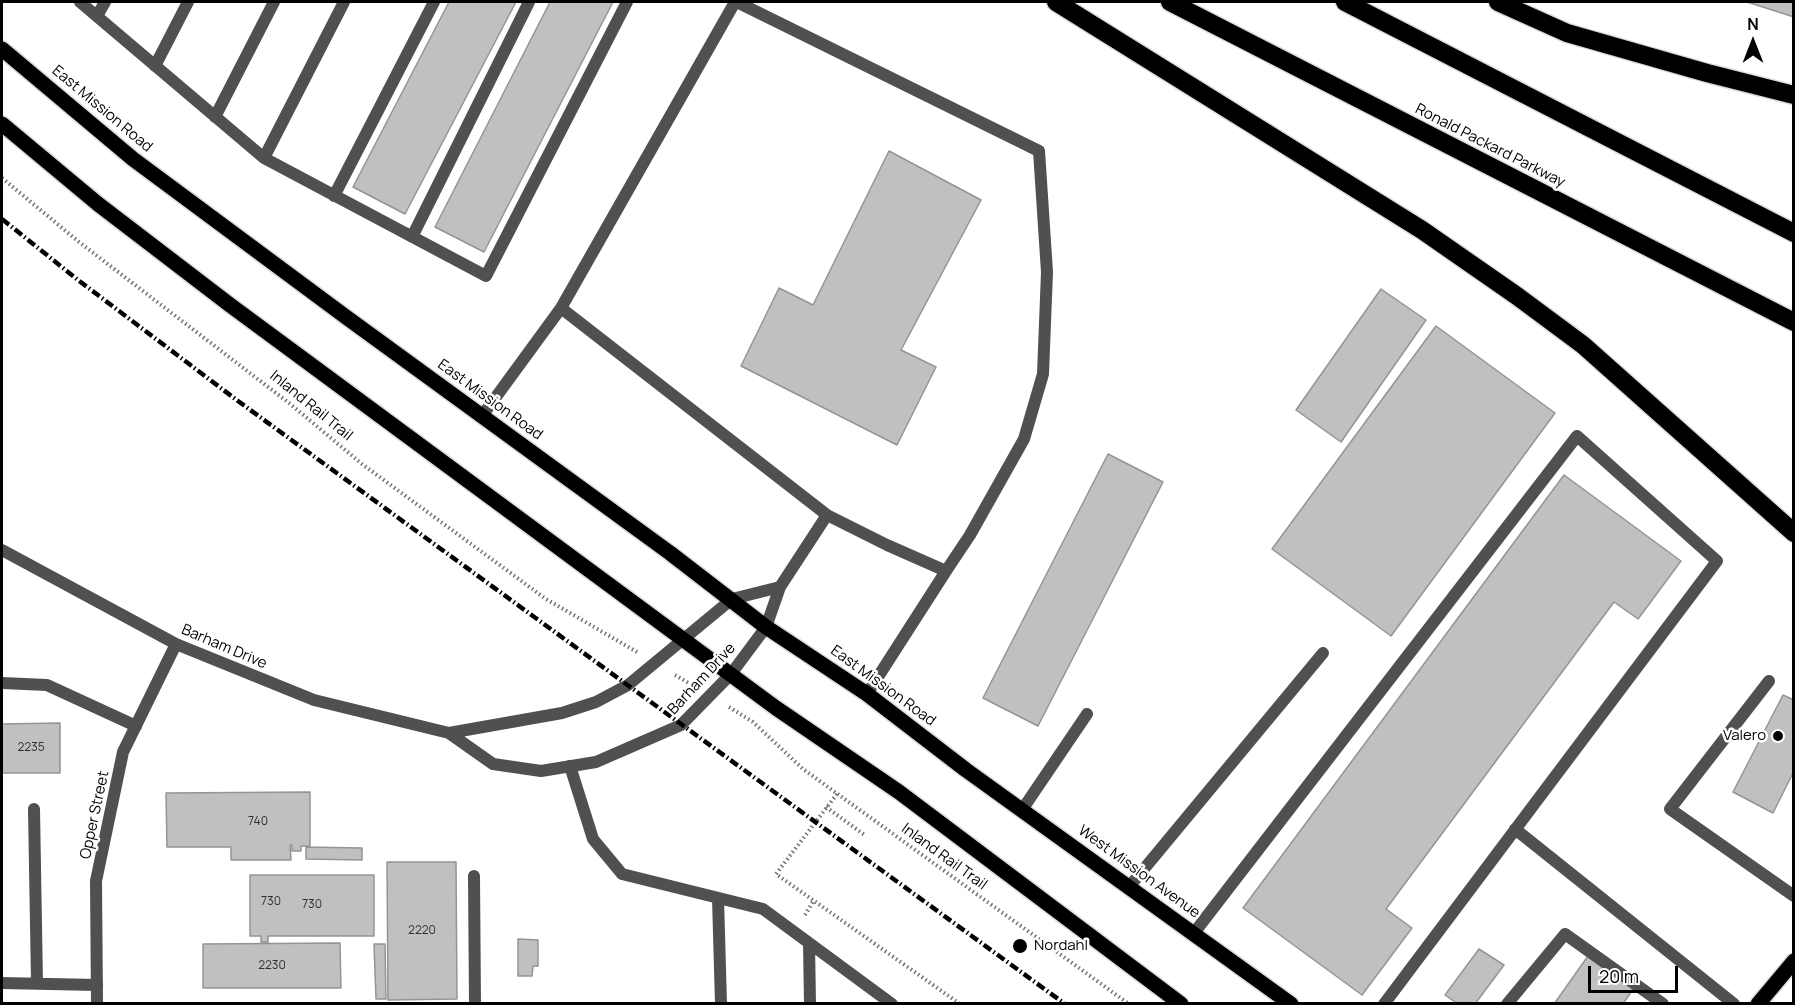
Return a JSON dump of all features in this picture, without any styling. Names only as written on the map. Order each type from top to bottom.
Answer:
[{"type":"highway","points":[[1056,2],[1422,230],[1517,296],[1583,345],[1794,533]]},
{"type":"highway","name":"Ronald Packard Parkway","points":[[1170,2],[1794,322]]},
{"type":"highway","points":[[1345,2],[1794,232]]},
{"type":"highway","points":[[1497,2],[1566,33],[1794,95]]},
{"type":"main road","name":"East Mission Road","points":[[2,49],[133,159],[732,599],[766,627],[867,694],[966,770]]},
{"type":"main road","points":[[2,124],[98,204],[230,305],[776,708],[898,792],[1181,1004]]},
{"type":"main road","name":"West Mission Avenue","points":[[966,770],[1291,1004]]},
{"type":"main road","points":[[1758,1004],[1794,961]]},
{"type":"street","points":[[80,2],[264,158],[486,276],[627,2]]},
{"type":"street","points":[[97,16],[105,2]]},
{"type":"street","points":[[155,66],[189,2]]},
{"type":"street","points":[[215,117],[274,2]]},
{"type":"street","points":[[264,158],[344,2]]},
{"type":"street","points":[[334,196],[434,2]]},
{"type":"street","points":[[412,237],[529,2]]},
{"type":"street","points":[[482,416],[561,308],[736,2],[1040,151],[1047,272],[1043,374],[1024,439],[970,535],[867,694]]},
{"type":"street","points":[[561,308],[827,515],[946,571]]},
{"type":"street","points":[[1194,933],[1577,436],[1717,561],[1384,1004]]},
{"type":"street","name":"Barham Drive","points":[[2,550],[176,644],[314,700],[449,733],[493,764],[541,771],[596,762],[681,725],[731,674],[766,627],[780,587],[827,515]]},
{"type":"street","points":[[732,599],[780,587]]},
{"type":"street","name":"Barham Drive","points":[[449,733],[562,713],[596,702],[628,685],[732,599]]},
{"type":"street","name":"Opper Street","points":[[97,1004],[96,881],[123,752],[176,644]]},
{"type":"street","points":[[1130,887],[1323,653]]},
{"type":"street","points":[[1769,681],[1670,809],[1794,896]]},
{"type":"street","points":[[2,683],[47,685],[135,726]]},
{"type":"street","points":[[1022,810],[1087,714]]},
{"type":"street","points":[[570,766],[593,839],[622,874],[763,909],[892,1004]]},
{"type":"street","points":[[34,809],[37,983]]},
{"type":"street","points":[[1515,829],[1734,1004]]},
{"type":"street","points":[[474,876],[475,1004]]},
{"type":"street","points":[[718,898],[721,1004]]},
{"type":"street","points":[[1507,1004],[1565,934],[1663,1004]]},
{"type":"street","points":[[809,943],[810,1004]]},
{"type":"street","points":[[2,983],[97,985]]},
{"type":"path","name":"Inland Rail Trail","points":[[2,178],[79,242],[289,403],[362,464],[546,599],[753,722],[803,769],[1129,1004]]},
{"type":"path","points":[[837,794],[776,874],[960,1004]]},
{"type":"path","points":[[826,807],[866,836]]},
{"type":"building","points":[[449,2],[516,2],[405,214],[353,187]]},
{"type":"building","points":[[550,2],[613,2],[484,252],[435,227]]},
{"type":"building","points":[[1747,2],[1794,2],[1794,17]]},
{"type":"building","points":[[889,151],[981,200],[901,350],[936,367],[897,445],[741,366],[779,288],[813,305]]},
{"type":"building","points":[[1381,289],[1426,320],[1341,442],[1296,410]]},
{"type":"building","points":[[1436,326],[1555,413],[1391,636],[1272,549]]},
{"type":"building","points":[[1108,454],[1163,482],[1038,726],[983,698]]},
{"type":"building","points":[[1564,475],[1681,561],[1638,619],[1614,602],[1386,909],[1412,928],[1362,995],[1243,908]]},
{"type":"building","name":"Valero","points":[[1783,695],[1794,700],[1794,771],[1773,813],[1733,792]]},
{"type":"building","points":[[60,723],[60,773],[2,773],[2,724]]},
{"type":"building","points":[[310,792],[310,846],[301,846],[301,851],[292,851],[292,845],[290,845],[291,860],[231,860],[231,847],[167,847],[166,793]]},
{"type":"building","points":[[306,847],[362,848],[362,860],[306,859]]},
{"type":"building","points":[[387,862],[456,862],[457,999],[388,1000]]},
{"type":"building","points":[[250,875],[374,875],[374,936],[268,936],[268,942],[261,942],[261,936],[250,936]]},
{"type":"building","points":[[518,939],[538,940],[538,966],[533,966],[532,976],[518,976]]},
{"type":"building","points":[[340,943],[341,988],[203,988],[203,944]]},
{"type":"building","points":[[374,944],[385,944],[386,999],[376,999]]},
{"type":"building","points":[[1479,949],[1504,965],[1475,1004],[1458,1004],[1445,995]]},
{"type":"building","points":[[1588,956],[1633,989],[1623,1004],[1554,1004]]},
{"type":"railway","points":[[2,219],[78,280],[238,401],[1065,1004]]},
{"type":"place","name":"Valero","points":[[1778,736]]},
{"type":"place","name":"Nordahl","points":[[1020,946]]}]
